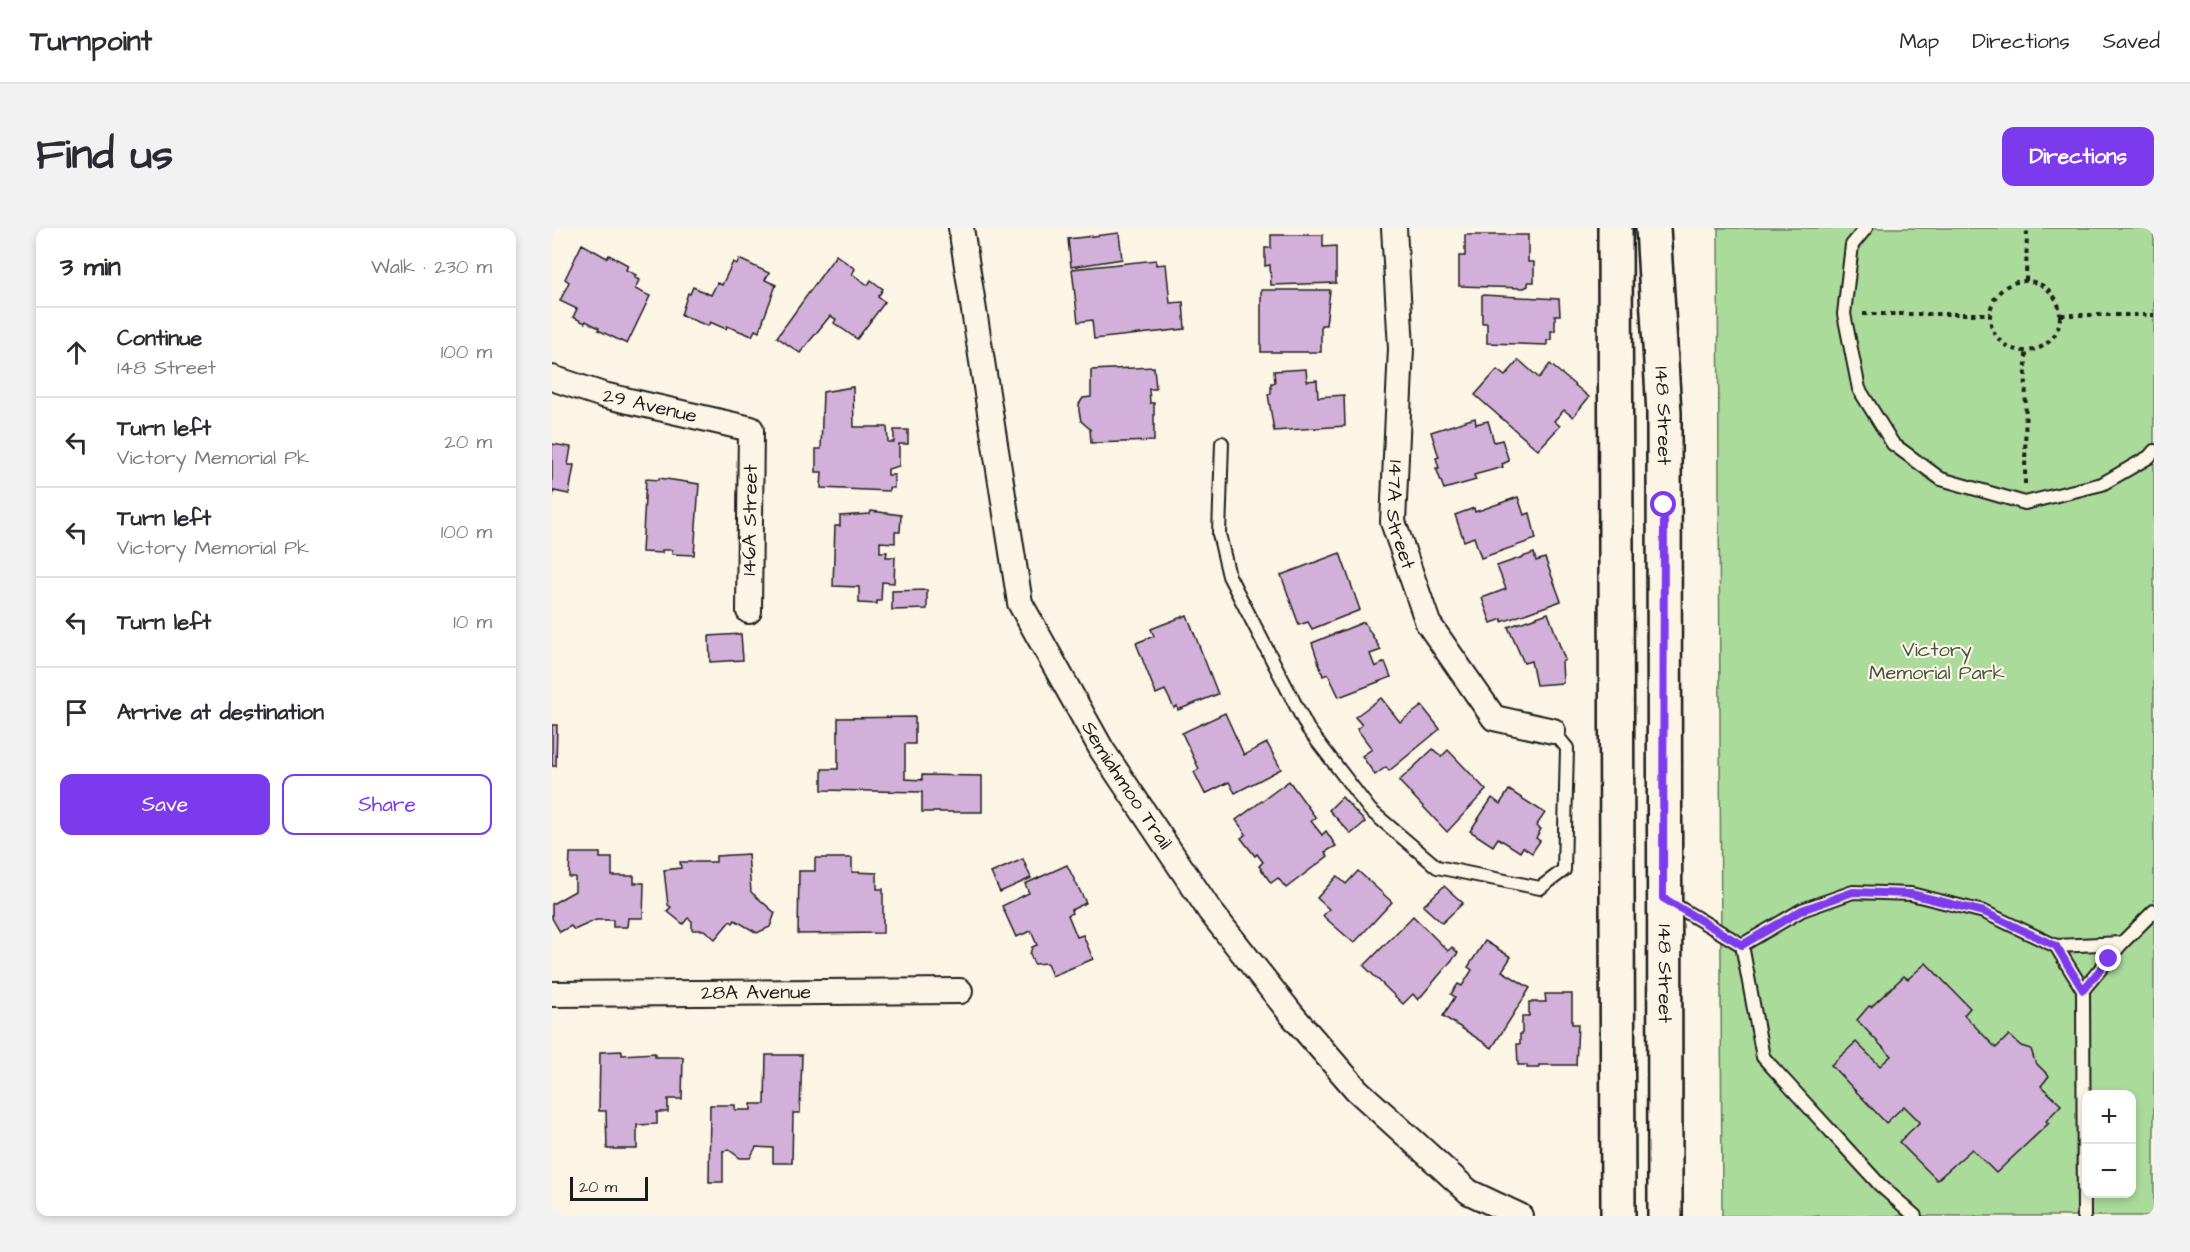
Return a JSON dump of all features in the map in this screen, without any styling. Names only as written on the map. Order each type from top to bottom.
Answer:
[{"type":"main road","points":[[1615,228],[1618,1216]]},
{"type":"main road","name":"148 Street","points":[[1653,228],[1664,413],[1665,1216]]},
{"type":"street","name":"Semiahmoo Trail","points":[[961,228],[1020,603],[1102,750],[1210,911],[1292,1015],[1357,1090],[1469,1192],[1520,1216]]},
{"type":"street","name":"147A Street","points":[[1394,228],[1401,348],[1393,522],[1428,622],[1494,718],[1553,731]]},
{"type":"street","name":"29 Avenue","points":[[552,378],[603,395],[751,429]]},
{"type":"street","name":"146A Street","points":[[749,611],[751,429]]},
{"type":"street","name":"28A Avenue","points":[[552,994],[960,991]]},
{"type":"lane","points":[[1866,228],[1852,245],[1844,314],[1859,389],[1893,444],[1941,479],[2025,503],[2102,484],[2152,456]]},
{"type":"lane","points":[[1222,443],[1218,534],[1229,576],[1308,729],[1370,810],[1437,867],[1540,888],[1564,870],[1567,748],[1553,731]]},
{"type":"lane","points":[[1742,945],[1802,910],[1853,892],[1911,894],[1984,912],[2056,946],[2122,943]]},
{"type":"lane","points":[[1663,898],[1742,945],[1763,1057],[1880,1185],[1915,1216]]},
{"type":"lane","points":[[2083,990],[2122,943],[2154,911]]},
{"type":"lane","points":[[2056,946],[2083,990],[2084,1216]]},
{"type":"path","points":[[2026,228],[2026,281]]},
{"type":"path","points":[[2026,281],[2046,287],[2054,295],[2061,315],[2059,326],[2047,344],[2026,350],[2008,346],[2000,340],[1995,333],[1990,314],[1998,294],[2006,286],[2026,281]]},
{"type":"path","points":[[1844,314],[1990,314]]},
{"type":"path","points":[[2061,315],[2154,315]]},
{"type":"path","points":[[2025,503],[2026,350]]},
{"type":"green space","name":"Victory Memorial Park","points":[[1718,228],[2154,228],[2154,1216],[1722,1216]]},
{"type":"building","points":[[1119,233],[1122,259],[1071,267],[1068,239]]},
{"type":"building","points":[[1271,235],[1323,235],[1323,247],[1336,246],[1336,283],[1271,285],[1270,265],[1265,266],[1265,248],[1271,248]]},
{"type":"building","points":[[1465,235],[1528,235],[1528,262],[1534,262],[1534,282],[1528,282],[1528,286],[1524,288],[1459,286],[1459,256],[1465,256]]},
{"type":"building","points":[[582,244],[607,258],[609,255],[628,265],[626,270],[636,275],[634,277],[639,280],[635,289],[650,296],[627,344],[598,330],[599,328],[586,321],[585,323],[573,317],[577,309],[560,301],[569,282],[565,279]]},
{"type":"building","points":[[836,255],[855,269],[852,274],[868,285],[871,280],[883,289],[878,297],[885,302],[857,339],[834,323],[836,319],[830,316],[800,353],[777,337]]},
{"type":"building","points":[[739,259],[769,273],[765,280],[776,285],[759,332],[755,330],[752,336],[710,322],[708,326],[681,315],[688,293],[690,294],[693,287],[711,295],[717,283],[722,285],[733,262],[737,264]]},
{"type":"building","points":[[1156,260],[1156,265],[1166,264],[1170,303],[1183,302],[1185,329],[1094,339],[1092,320],[1078,322],[1072,269]]},
{"type":"building","points":[[1261,290],[1330,290],[1326,325],[1321,325],[1321,352],[1261,352]]},
{"type":"building","points":[[1482,295],[1559,299],[1560,315],[1555,315],[1555,331],[1551,331],[1551,340],[1547,340],[1547,345],[1487,343],[1487,323],[1482,323]]},
{"type":"building","points":[[1519,360],[1539,378],[1550,364],[1589,397],[1573,417],[1564,410],[1554,421],[1560,426],[1538,450],[1475,395],[1497,370],[1505,376]]},
{"type":"building","points":[[1154,367],[1156,389],[1149,389],[1150,403],[1154,403],[1154,441],[1091,443],[1090,429],[1081,421],[1079,404],[1083,398],[1091,397],[1091,370]]},
{"type":"building","points":[[1306,369],[1307,381],[1317,380],[1318,397],[1344,395],[1345,426],[1274,431],[1268,394],[1271,394],[1271,383],[1275,383],[1274,371]]},
{"type":"building","points":[[853,387],[854,427],[887,427],[888,442],[894,442],[894,430],[908,430],[908,444],[899,444],[899,466],[888,469],[888,475],[894,475],[894,488],[889,488],[889,491],[821,488],[822,472],[816,472],[816,449],[821,449],[823,392]]},
{"type":"building","points":[[1475,418],[1476,424],[1488,421],[1494,442],[1502,440],[1509,461],[1502,464],[1503,467],[1474,475],[1476,480],[1444,489],[1436,468],[1439,468],[1436,458],[1439,457],[1431,432]]},
{"type":"building","points":[[552,444],[571,447],[568,465],[574,465],[569,494],[554,491],[552,500]]},
{"type":"building","points":[[659,478],[699,484],[694,555],[672,554],[672,550],[662,550],[662,553],[642,552],[646,479],[659,480]]},
{"type":"building","points":[[1518,497],[1524,515],[1530,513],[1536,539],[1481,558],[1474,537],[1464,541],[1455,515],[1474,508],[1475,512]]},
{"type":"building","points":[[871,511],[901,515],[900,532],[895,532],[895,543],[880,542],[880,552],[887,552],[886,557],[895,557],[894,583],[882,582],[881,601],[877,601],[877,604],[859,603],[859,587],[833,586],[835,526],[840,526],[840,516],[870,514]]},
{"type":"building","points":[[1340,553],[1360,610],[1312,629],[1308,622],[1299,625],[1281,575]]},
{"type":"building","points":[[1534,553],[1536,561],[1545,558],[1561,601],[1502,622],[1502,619],[1491,623],[1482,598],[1506,589],[1497,566]]},
{"type":"building","points":[[927,590],[927,609],[892,610],[892,591]]},
{"type":"building","points":[[1548,613],[1565,660],[1562,662],[1563,683],[1536,685],[1531,661],[1524,663],[1508,627]]},
{"type":"building","points":[[1187,615],[1218,694],[1178,710],[1177,706],[1174,708],[1165,690],[1156,694],[1136,643],[1154,636],[1151,629]]},
{"type":"building","points":[[1364,622],[1381,650],[1370,654],[1375,667],[1385,662],[1391,677],[1339,697],[1328,674],[1323,676],[1312,643]]},
{"type":"building","points":[[741,634],[743,660],[710,662],[709,636]]},
{"type":"building","points":[[1381,698],[1400,722],[1422,706],[1440,729],[1389,771],[1386,767],[1375,775],[1362,756],[1372,749],[1357,729],[1362,725],[1355,717]]},
{"type":"building","points":[[1225,713],[1244,755],[1267,743],[1281,769],[1235,793],[1229,782],[1205,794],[1194,772],[1199,769],[1182,733]]},
{"type":"building","points":[[915,717],[915,744],[905,744],[905,779],[922,780],[922,775],[982,776],[982,812],[922,812],[922,792],[822,790],[822,769],[838,769],[838,718]]},
{"type":"building","points":[[552,725],[557,725],[556,766],[552,766]]},
{"type":"building","points":[[1433,749],[1441,757],[1448,750],[1486,790],[1447,832],[1399,781]]},
{"type":"building","points":[[1289,781],[1316,818],[1311,821],[1322,835],[1326,831],[1336,846],[1325,852],[1328,856],[1286,888],[1278,878],[1271,883],[1259,866],[1263,862],[1257,854],[1255,856],[1241,838],[1246,834],[1236,820]]},
{"type":"building","points":[[1509,790],[1545,813],[1536,826],[1541,829],[1536,838],[1540,841],[1532,853],[1523,847],[1520,852],[1498,838],[1493,846],[1470,831],[1492,798],[1500,804]]},
{"type":"building","points":[[1342,797],[1365,822],[1351,834],[1329,810]]},
{"type":"building","points":[[570,853],[600,853],[600,858],[612,858],[612,876],[634,876],[634,883],[644,883],[643,918],[628,918],[627,927],[613,927],[613,920],[596,920],[574,930],[571,926],[560,932],[552,918],[552,904],[575,891],[575,877],[569,877]]},
{"type":"building","points":[[748,854],[751,892],[775,913],[770,927],[757,933],[735,920],[733,923],[730,921],[715,939],[704,930],[692,930],[692,921],[688,918],[683,924],[667,911],[671,907],[668,905],[664,870],[681,868],[680,862],[716,862],[716,856]]},
{"type":"building","points":[[815,858],[852,858],[852,872],[877,873],[877,889],[883,889],[883,933],[798,934],[799,871],[815,871]]},
{"type":"building","points":[[1023,859],[1031,878],[1000,892],[991,873]]},
{"type":"building","points":[[1067,865],[1086,903],[1071,910],[1072,913],[1068,915],[1077,937],[1083,935],[1093,959],[1052,976],[1047,963],[1034,964],[1030,954],[1032,947],[1037,945],[1031,931],[1016,937],[1002,906],[1029,893],[1025,884]]},
{"type":"building","points":[[1358,871],[1392,902],[1354,943],[1323,916],[1329,909],[1317,898],[1337,876],[1346,884]]},
{"type":"building","points":[[1444,886],[1463,903],[1442,923],[1423,906]]},
{"type":"building","points":[[1413,916],[1448,951],[1452,947],[1458,953],[1418,1000],[1413,994],[1403,1004],[1364,966]]},
{"type":"building","points":[[1485,941],[1511,957],[1502,971],[1530,988],[1492,1048],[1443,1016],[1455,997],[1451,994],[1458,984],[1462,986],[1472,970],[1468,967]]},
{"type":"building","points":[[1926,963],[1970,1008],[1964,1015],[1996,1048],[2009,1035],[2021,1046],[2031,1049],[2035,1062],[2049,1076],[2041,1086],[2061,1105],[2046,1121],[2049,1123],[1996,1173],[1972,1149],[1937,1180],[1899,1142],[1920,1122],[1904,1106],[1886,1123],[1831,1065],[1856,1042],[1880,1066],[1891,1056],[1857,1020],[1869,1006],[1871,1007],[1904,976],[1908,979]]},
{"type":"building","points":[[1545,994],[1572,994],[1572,1024],[1578,1024],[1576,1065],[1539,1065],[1539,1068],[1527,1068],[1527,1065],[1518,1065],[1517,1044],[1520,1044],[1520,1034],[1522,1034],[1522,1016],[1529,1016],[1529,1002],[1546,1002]]},
{"type":"building","points":[[622,1051],[622,1055],[655,1053],[655,1057],[683,1057],[682,1099],[668,1099],[668,1112],[657,1112],[657,1124],[637,1125],[637,1149],[607,1149],[606,1111],[599,1111],[600,1052]]},
{"type":"building","points":[[766,1055],[802,1055],[800,1113],[793,1113],[792,1163],[773,1163],[773,1148],[756,1147],[750,1158],[740,1158],[729,1150],[723,1151],[723,1182],[709,1182],[710,1105],[735,1105],[735,1110],[751,1110],[751,1104],[765,1104]]},
{"type":"route","points":[[1664,505],[1663,898],[1742,945],[1802,910],[1853,892],[1911,894],[1984,912],[2056,946],[2083,990],[2109,959]]}]
